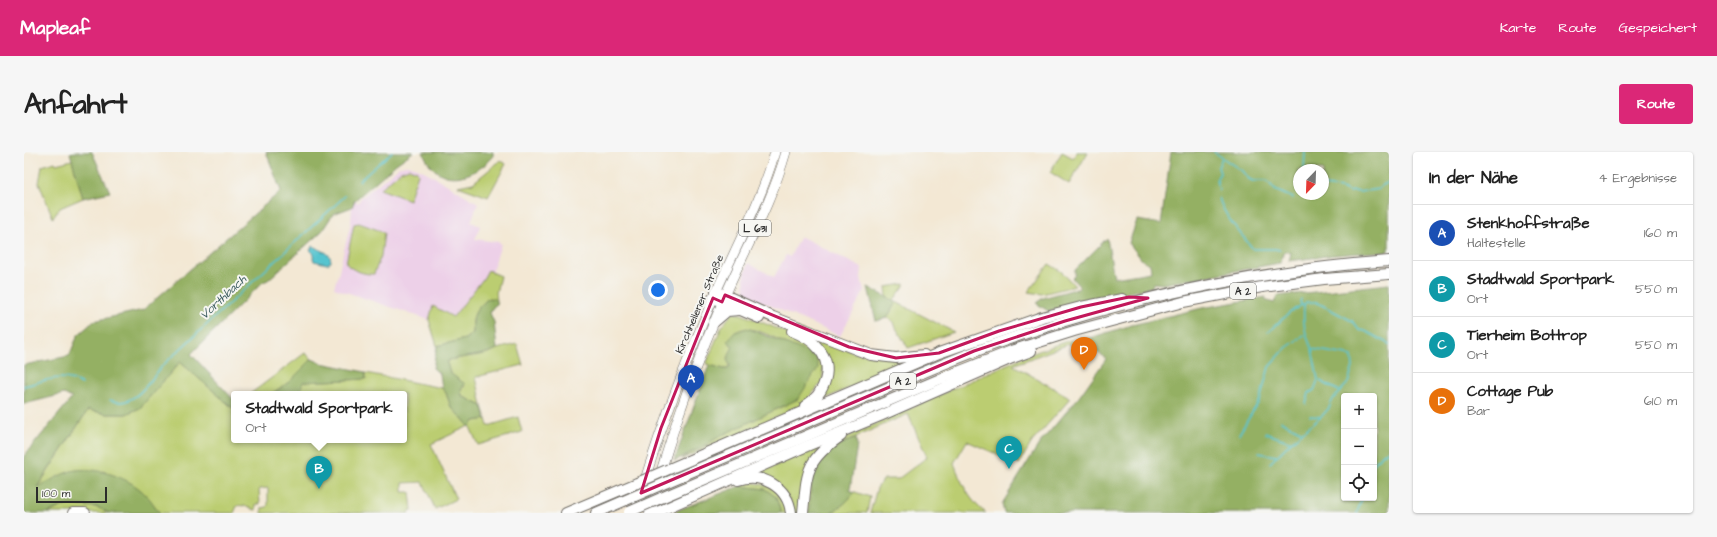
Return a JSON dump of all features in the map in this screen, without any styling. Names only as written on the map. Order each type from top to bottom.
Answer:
[{"type":"highway","name":"A 2","points":[[596,513],[633,497],[662,475],[974,351],[1065,321],[1148,298],[1235,279],[1291,270],[1389,261]]},
{"type":"highway","name":"A 2","points":[[630,513],[661,498],[940,379],[1014,350],[1100,323],[1183,302],[1262,287],[1324,279],[1389,274]]},
{"type":"highway","points":[[719,297],[741,310],[806,338],[818,347],[824,357],[827,377],[820,393],[808,404],[780,417],[774,424]]},
{"type":"highway","points":[[719,297],[871,355],[896,358],[939,353]]},
{"type":"highway","points":[[566,513],[637,483],[662,475],[774,424],[939,353],[999,330],[1048,315],[1081,307],[1129,298],[1148,298]]},
{"type":"highway","points":[[713,323],[727,311],[741,310]]},
{"type":"highway","points":[[653,513],[1012,358],[1090,332],[1100,323]]},
{"type":"highway","points":[[803,513],[808,473],[820,451],[842,435],[880,416]]},
{"type":"highway","points":[[702,492],[746,478],[763,480],[778,487],[784,493],[788,500],[791,513]]},
{"type":"highway","points":[[73,513],[85,513]]},
{"type":"main road","name":"Kirchhellener Straße","points":[[653,513],[662,475],[685,395],[713,323],[719,297],[760,196],[775,152]]},
{"type":"main road","name":"Kirchhellener Straße","points":[[630,513],[655,455],[676,387],[773,189],[786,152]]},
{"type":"main road","name":"Kirchhellener Straße","points":[[655,455],[659,461],[662,475]]},
{"type":"highlighted area","points":[[725,295],[849,347],[896,358],[939,353],[999,331],[1081,307],[1129,297],[1148,298],[1065,321],[974,351],[641,493],[661,428],[713,298],[722,302]]},
{"type":"shaded area","points":[[409,165],[426,172],[478,203],[471,222],[480,226],[475,239],[499,242],[501,244],[492,272],[488,270],[483,279],[453,317],[433,306],[429,320],[334,288],[351,222],[352,207],[355,200],[358,203],[361,198],[399,167]]},
{"type":"shaded area","points":[[800,236],[862,268],[861,277],[864,292],[840,336],[753,298],[745,292],[744,277],[748,263],[774,277],[786,255],[790,257]]},
{"type":"green space","points":[[92,152],[110,192],[83,198],[70,153]]},
{"type":"green space","points":[[266,152],[413,152],[396,164],[355,200],[352,207],[333,214],[322,231],[268,280],[263,282],[191,354],[231,397],[231,406],[180,362],[140,408],[126,414],[108,414],[88,410],[37,487],[71,471],[94,470],[104,472],[131,483],[139,488],[149,498],[160,513],[109,513],[97,507],[70,505],[60,507],[48,513],[24,513],[24,456],[72,398],[64,394],[24,404],[24,365],[69,356],[78,335],[94,321],[143,310],[281,191]]},
{"type":"green space","points":[[423,152],[493,152],[493,157],[480,169],[463,176],[455,177],[446,176],[438,172],[427,161]]},
{"type":"green space","points":[[1062,152],[1073,158],[1077,152],[1088,152],[1069,184],[1050,172]]},
{"type":"green space","points":[[1171,152],[1389,152],[1389,251],[1334,255],[1289,261],[1291,253],[1285,251],[1280,263],[1163,284],[1153,283],[1152,287],[1048,311],[1036,303],[1043,298],[1079,288],[1072,278],[1075,275],[1075,270],[1107,238],[1114,278],[1151,272],[1150,264],[1142,260],[1129,243],[1137,220],[1161,224]]},
{"type":"green space","points":[[72,160],[83,198],[60,208],[53,218],[39,183],[42,166],[55,162],[56,164]]},
{"type":"green space","points":[[501,160],[506,164],[488,197],[458,186],[473,183]]},
{"type":"green space","points":[[409,168],[417,171],[418,174],[409,200],[380,189],[401,171]]},
{"type":"green space","points":[[359,223],[384,233],[381,256],[374,274],[358,272],[346,263],[354,224]]},
{"type":"green space","points":[[1049,264],[1062,272],[1075,286],[1042,294],[1028,292]]},
{"type":"green space","points":[[488,270],[500,276],[496,293],[497,301],[495,299],[487,299],[479,307],[474,317],[473,333],[465,339],[437,346],[429,320],[433,306],[453,317],[483,279]]},
{"type":"green space","points":[[904,284],[893,301],[887,298],[886,287]]},
{"type":"green space","points":[[1389,284],[1389,513],[1004,513],[1002,504],[1039,444],[1079,397],[1106,359],[1083,340],[1132,325],[1202,308],[1266,297],[1265,300],[1274,303],[1277,296]]},
{"type":"green space","points":[[868,287],[896,302],[887,318],[876,321]]},
{"type":"green space","points":[[490,298],[495,299],[498,303],[493,307],[490,313],[494,322],[497,349],[479,355],[449,360],[447,363],[450,373],[465,384],[461,389],[462,396],[482,406],[486,419],[474,421],[470,427],[451,407],[446,393],[442,388],[440,374],[433,368],[437,346],[465,339],[473,333],[474,315],[480,306]]},
{"type":"green space","points":[[896,302],[954,332],[908,348],[894,322],[887,318]]},
{"type":"green space","points":[[736,303],[855,353],[913,360],[815,403],[828,383],[814,340]]},
{"type":"green space","points":[[732,313],[741,314],[806,340],[822,359],[823,381],[803,405],[682,459],[720,436],[798,399],[810,352],[794,347],[760,331],[744,329],[735,332],[728,342],[733,346],[728,369],[706,364],[721,328]]},
{"type":"green space","points":[[747,328],[810,352],[816,356],[818,368],[798,399],[720,436],[706,445],[674,461],[709,365],[728,369],[730,365],[727,360],[733,346],[727,341],[735,332]]},
{"type":"green space","points":[[1070,340],[1078,345],[1076,347],[1069,344],[1013,365],[1071,398],[1032,442],[1019,464],[967,441],[954,463],[970,497],[986,513],[870,513],[877,488],[884,479],[898,479],[927,457],[908,414],[842,443],[823,458],[809,513],[806,513],[808,486],[818,459],[845,438],[1025,356]]},
{"type":"green space","points":[[517,344],[523,365],[476,377],[482,406],[462,396],[461,389],[465,386],[449,372],[449,360],[489,353],[497,349]]},
{"type":"green space","points":[[305,353],[312,359],[289,382],[276,391],[254,391]]},
{"type":"green space","points":[[312,359],[321,363],[365,372],[366,379],[303,382],[301,391],[276,391],[289,382]]},
{"type":"green space","points":[[180,362],[231,406],[231,443],[407,443],[407,391],[301,391],[303,382],[366,379],[366,373],[442,388],[446,393],[451,407],[469,426],[431,444],[456,499],[435,509],[423,482],[403,483],[403,492],[410,492],[412,510],[409,511],[409,513],[262,513],[262,508],[267,507],[268,505],[268,488],[259,489],[260,504],[256,504],[256,510],[244,506],[237,506],[234,513],[160,513],[145,494],[133,485],[103,471],[37,488],[88,410],[108,414],[126,414],[140,408]]},
{"type":"green space","points":[[518,417],[522,432],[478,445],[470,427],[474,421],[486,419],[488,426]]},
{"type":"green space","points":[[856,438],[857,445],[850,490],[855,492],[845,503],[831,513],[809,513],[812,482],[814,474],[822,459],[841,444]]},
{"type":"green space","points":[[824,444],[819,450],[801,513],[793,513],[790,500],[752,476]]},
{"type":"green space","points":[[749,482],[764,485],[774,490],[781,499],[787,513],[781,513],[776,497],[765,489],[740,486]]},
{"type":"green space","points":[[740,486],[765,489],[776,497],[781,513],[670,513]]},
{"type":"green space","points":[[855,492],[870,497],[867,513],[831,513],[845,503]]},
{"type":"green space","points":[[70,505],[97,507],[109,513],[48,513],[60,507]]},
{"type":"water","points":[[313,246],[327,253],[331,258],[331,262],[327,264],[314,261],[314,254],[310,250]]},
{"type":"waterway","name":"Vorthbach","points":[[359,181],[392,152]]},
{"type":"waterway","points":[[1214,152],[1242,171],[1249,179],[1253,181],[1266,181],[1275,190],[1293,198]]},
{"type":"waterway","points":[[1304,164],[1305,152]]},
{"type":"waterway","points":[[1219,191],[1217,178],[1220,173],[1218,167],[1222,158]]},
{"type":"waterway","points":[[1329,187],[1342,188],[1350,192],[1359,192],[1379,189],[1381,186],[1389,182]]},
{"type":"waterway","name":"Vorthbach","points":[[110,400],[118,402],[126,401],[133,398],[140,392],[162,366],[346,195]]},
{"type":"waterway","points":[[1219,198],[1225,212],[1253,249],[1280,250]]},
{"type":"waterway","points":[[1301,299],[1300,302],[1302,305],[1306,302],[1316,302],[1352,321],[1359,330],[1365,331],[1389,344]]},
{"type":"waterway","points":[[1268,332],[1302,305]]},
{"type":"waterway","points":[[1270,463],[1329,408],[1333,399],[1348,383],[1353,367],[1352,356],[1312,349],[1305,327],[1304,305]]},
{"type":"waterway","points":[[1239,434],[1260,400],[1269,367],[1286,348],[1304,335]]},
{"type":"waterway","points":[[1306,404],[1309,393],[1314,390],[1318,380],[1312,349]]},
{"type":"waterway","name":"Vorthbach","points":[[24,386],[46,380],[61,378],[75,380],[82,384]]},
{"type":"waterway","points":[[1320,381],[1339,391]]},
{"type":"waterway","points":[[1310,416],[1321,417]]},
{"type":"waterway","points":[[1281,421],[1302,432]]},
{"type":"waterway","points":[[1265,433],[1291,442]]},
{"type":"waterway","points":[[1377,460],[1381,455],[1389,450]]},
{"type":"waterway","points":[[1259,453],[1276,456]]},
{"type":"waterway","points":[[1357,513],[1361,501]]},
{"type":"place","name":"Cottage Pub","points":[[1084,370]]},
{"type":"place","name":"Stenkhoffstraße","points":[[691,398]]},
{"type":"place","name":"Tierheim Bottrop","points":[[1009,469]]},
{"type":"place","name":"Stadtwald Sportpark","points":[[319,489]]}]
